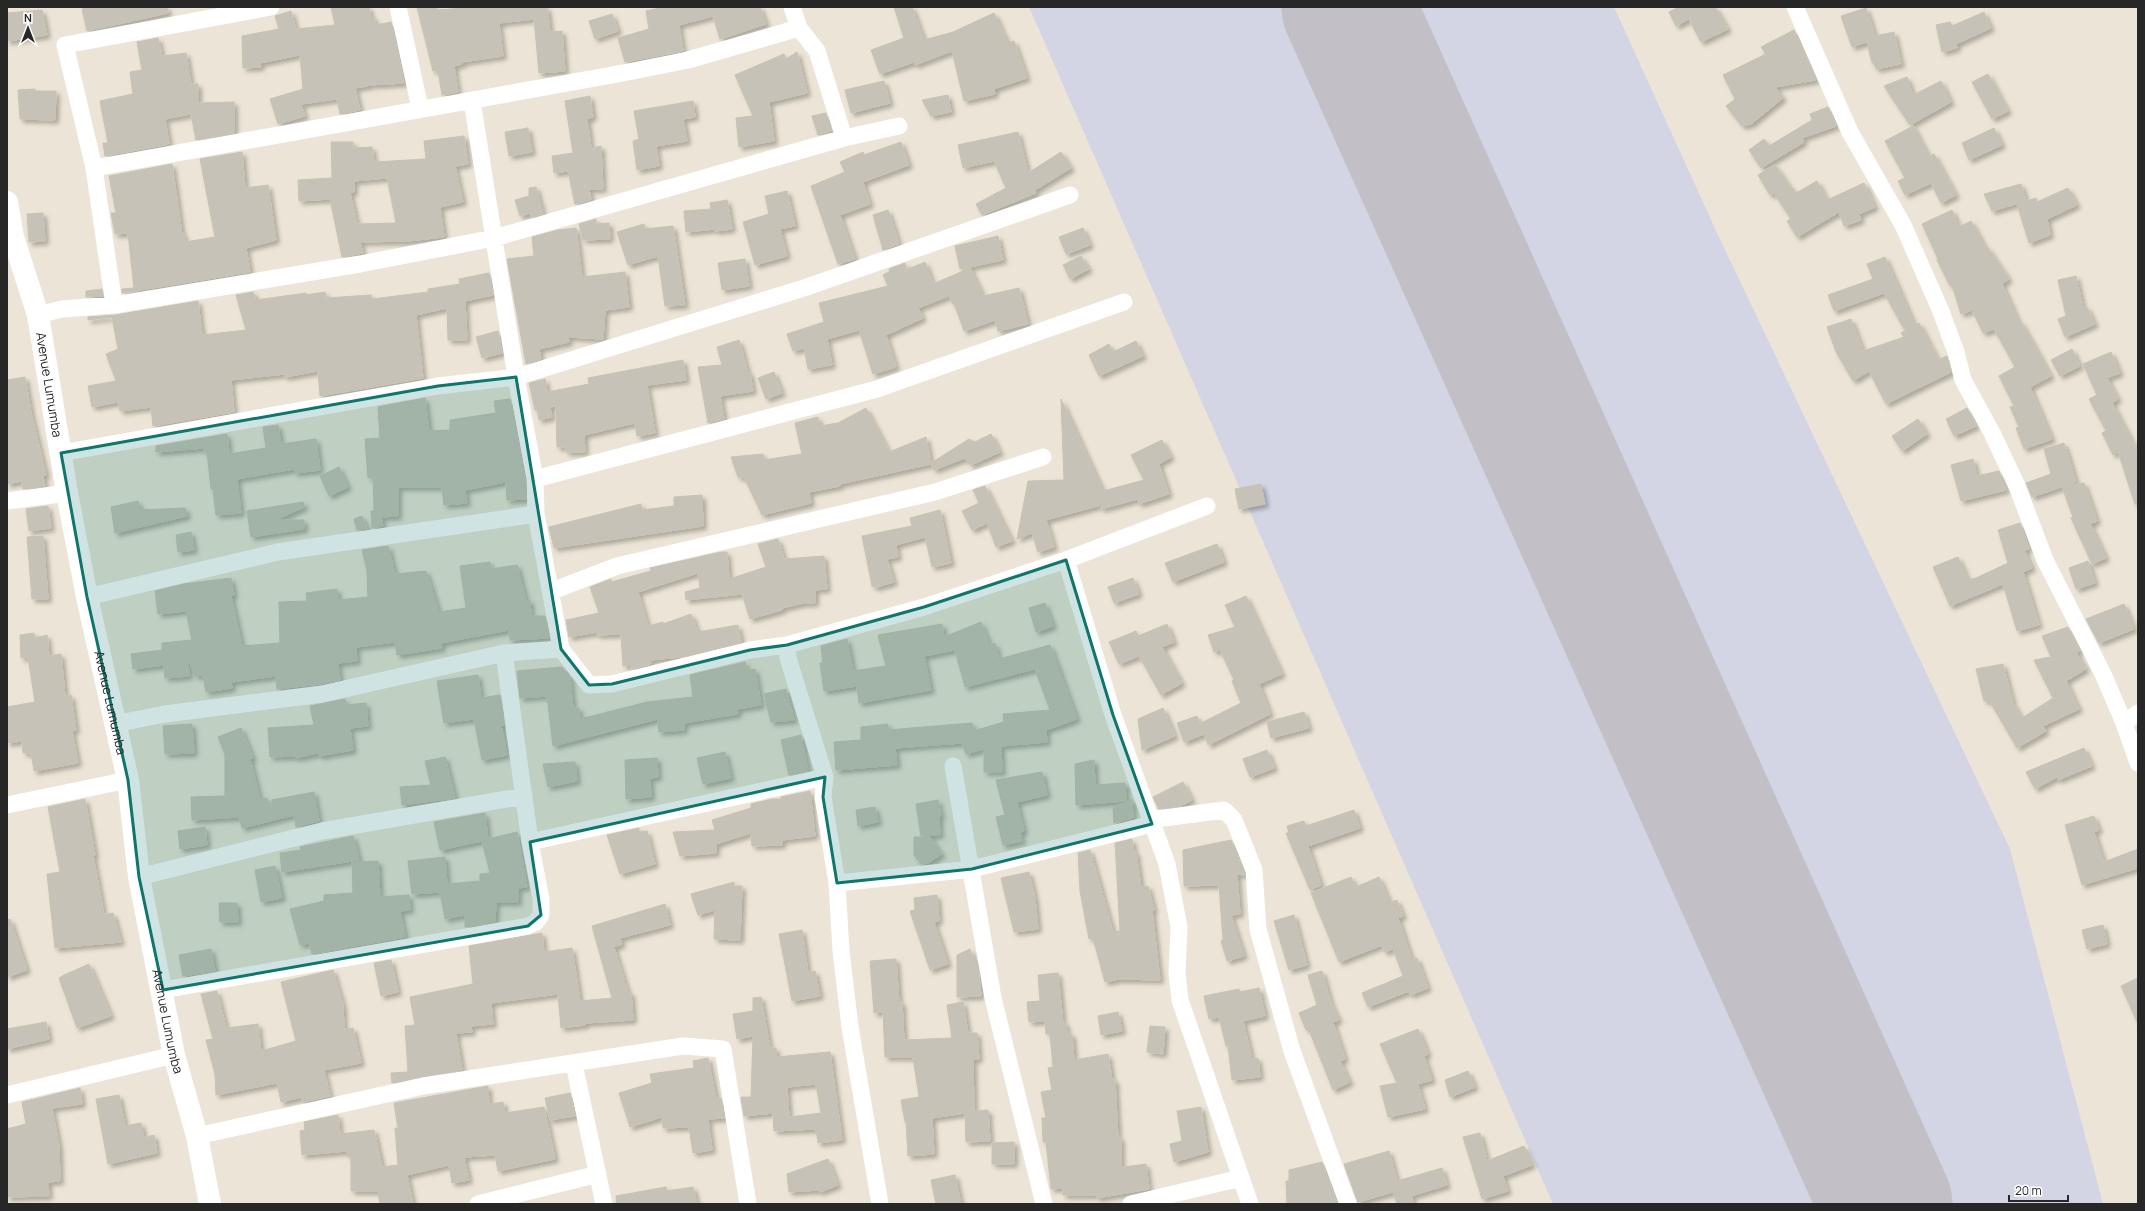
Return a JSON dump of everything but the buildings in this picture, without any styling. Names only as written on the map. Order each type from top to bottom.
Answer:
[{"type":"main road","name":"Avenue Lumumba","points":[[7,202],[10,237],[38,315],[67,493],[87,597],[114,724],[128,780],[139,877],[163,990],[174,1056],[197,1136],[210,1204]]},
{"type":"street","points":[[114,305],[94,168],[65,45],[271,7]]},
{"type":"street","points":[[398,7],[420,108]]},
{"type":"street","points":[[792,7],[799,28],[817,51],[844,138]]},
{"type":"street","points":[[1795,7],[1850,132],[1903,225],[1940,309],[1956,352],[1963,380],[1992,432],[2017,486],[2045,560],[2103,674],[2124,723],[2138,763]]},
{"type":"street","points":[[94,168],[420,108],[472,101],[688,60],[799,28]]},
{"type":"street","points":[[472,101],[516,377],[535,479],[536,514],[552,591],[561,649],[577,667],[589,685],[612,684],[750,650],[787,645],[924,607],[1066,560],[1207,506]]},
{"type":"street","points":[[38,315],[62,309],[114,305],[360,264],[494,238],[844,138],[898,126]]},
{"type":"street","points":[[61,454],[438,386],[516,377],[804,288],[1070,195]]},
{"type":"street","points":[[535,479],[877,389],[1124,302]]},
{"type":"street","points":[[552,591],[617,566],[934,492],[1043,457]]},
{"type":"street","points":[[7,501],[67,493]]},
{"type":"street","points":[[87,597],[278,552],[536,514]]},
{"type":"street","points":[[1066,560],[1113,716],[1167,864],[1179,927],[1177,973],[1180,1000],[1250,1204]]},
{"type":"street","points":[[787,645],[788,658],[825,777],[824,797],[837,883],[841,951],[850,1027],[880,1204]]},
{"type":"street","points":[[114,724],[165,714],[322,694],[504,653],[561,649]]},
{"type":"street","points":[[163,990],[528,926],[536,922],[541,915],[541,899],[530,842],[504,653]]},
{"type":"street","points":[[2124,723],[2138,713]]},
{"type":"street","points":[[953,766],[972,869],[993,998],[1044,1204]]},
{"type":"street","points":[[530,842],[825,777]]},
{"type":"street","points":[[7,805],[128,780]]},
{"type":"street","points":[[139,877],[322,831],[524,796]]},
{"type":"street","points":[[837,883],[972,869],[1152,824],[1156,819],[1224,810],[1234,820],[1254,870],[1258,929],[1292,1051],[1348,1204]]},
{"type":"street","points":[[197,1136],[423,1086],[574,1064],[683,1046],[723,1049],[748,1204]]},
{"type":"street","points":[[7,1095],[174,1056]]},
{"type":"street","points":[[574,1064],[604,1204]]},
{"type":"street","points":[[478,1204],[598,1174]]},
{"type":"street","points":[[1131,1204],[1151,1202],[1240,1178]]},
{"type":"highlighted area","points":[[516,377],[561,649],[589,685],[612,684],[750,650],[787,645],[924,607],[1066,560],[1113,715],[1152,824],[972,869],[837,883],[823,797],[825,777],[530,842],[541,915],[528,926],[163,990],[139,877],[128,780],[87,597],[61,453],[438,386]]},
{"type":"shaded area","points":[[1029,7],[1614,7],[1718,235],[2010,849],[2103,1204],[1553,1204]]},
{"type":"runway","points":[[1348,7],[1886,1204]]}]
